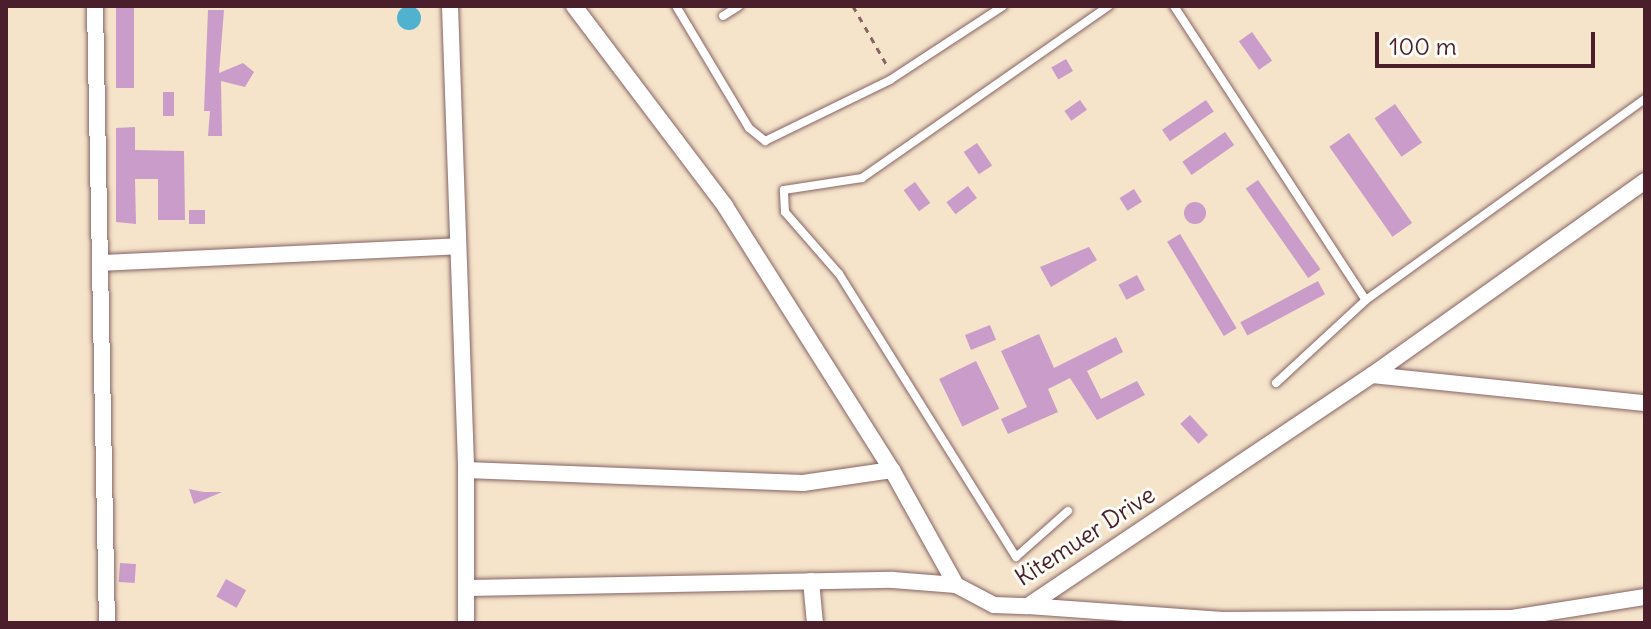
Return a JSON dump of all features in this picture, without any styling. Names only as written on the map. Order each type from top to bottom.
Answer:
[{"type":"street","points":[[95,6],[107,623]]},
{"type":"street","points":[[450,6],[466,470],[466,623]]},
{"type":"street","points":[[574,6],[725,206],[892,470],[956,585]]},
{"type":"street","name":"Kitemuer Drive","points":[[956,585],[994,605],[1028,606],[1372,375],[1645,181]]},
{"type":"street","points":[[101,263],[456,246]]},
{"type":"street","points":[[1372,375],[1645,403]]},
{"type":"street","points":[[466,470],[803,483],[892,470]]},
{"type":"street","points":[[468,588],[811,581],[956,585]]},
{"type":"street","points":[[811,581],[815,623]]},
{"type":"street","points":[[1028,606],[1083,618],[1512,618],[1645,597]]},
{"type":"lane","points":[[676,6],[749,128],[765,141],[894,78],[1003,6]]},
{"type":"lane","points":[[723,16],[739,6]]},
{"type":"lane","points":[[1068,511],[1016,557],[839,274],[785,212],[784,190],[862,178],[1109,6]]},
{"type":"lane","points":[[1174,6],[1366,300]]},
{"type":"lane","points":[[1276,383],[1366,300],[1645,99]]},
{"type":"path","points":[[853,6],[894,78]]},
{"type":"water","points":[[409,6],[420,13],[421,18],[414,29],[409,30],[398,23],[397,18],[404,7]]},
{"type":"building","points":[[116,6],[134,6],[134,88],[116,88]]},
{"type":"building","points":[[208,10],[224,10],[219,73],[243,63],[254,72],[245,87],[221,81],[222,136],[208,136],[210,111],[204,111]]},
{"type":"building","points":[[1252,32],[1272,61],[1259,70],[1239,41]]},
{"type":"building","points":[[1066,59],[1073,71],[1058,80],[1051,68]]},
{"type":"building","points":[[163,92],[174,92],[174,116],[163,116]]},
{"type":"building","points":[[1080,100],[1087,110],[1071,121],[1064,111]]},
{"type":"building","points":[[1206,100],[1214,112],[1170,141],[1162,130]]},
{"type":"building","points":[[1395,104],[1422,143],[1401,157],[1375,118]]},
{"type":"building","points":[[135,127],[135,150],[184,151],[185,220],[158,220],[158,179],[135,179],[136,224],[116,222],[116,128]]},
{"type":"building","points":[[1225,132],[1234,145],[1192,175],[1182,162]]},
{"type":"building","points":[[1349,133],[1412,223],[1392,237],[1329,147]]},
{"type":"building","points":[[977,143],[992,165],[979,174],[964,152]]},
{"type":"building","points":[[1258,180],[1321,269],[1308,278],[1246,189]]},
{"type":"building","points":[[915,182],[930,203],[919,211],[904,190]]},
{"type":"building","points":[[968,186],[977,198],[955,214],[946,202]]},
{"type":"building","points":[[1134,189],[1142,202],[1128,211],[1120,198]]},
{"type":"building","points":[[1191,202],[1199,202],[1206,213],[1199,224],[1191,224],[1184,217],[1184,209]]},
{"type":"building","points":[[189,210],[205,210],[205,224],[189,224]]},
{"type":"building","points":[[1180,234],[1237,328],[1224,336],[1167,242]]},
{"type":"building","points":[[1089,247],[1097,260],[1051,287],[1040,267]]},
{"type":"building","points":[[1137,275],[1145,290],[1126,300],[1118,285]]},
{"type":"building","points":[[1318,281],[1325,294],[1247,336],[1240,322]]},
{"type":"building","points":[[990,325],[996,340],[971,350],[965,335]]},
{"type":"building","points":[[1039,334],[1054,368],[1116,337],[1123,352],[1087,371],[1101,399],[1137,381],[1145,395],[1097,420],[1070,378],[1048,389],[1058,412],[1008,434],[1001,419],[1027,407],[1001,351]]},
{"type":"building","points":[[976,361],[999,409],[962,427],[939,379]]},
{"type":"building","points":[[1190,415],[1208,435],[1198,444],[1180,424]]},
{"type":"building","points":[[189,489],[204,492],[222,492],[194,504]]},
{"type":"building","points":[[120,563],[136,564],[135,583],[119,582]]},
{"type":"building","points":[[226,579],[246,590],[236,608],[216,596]]}]
